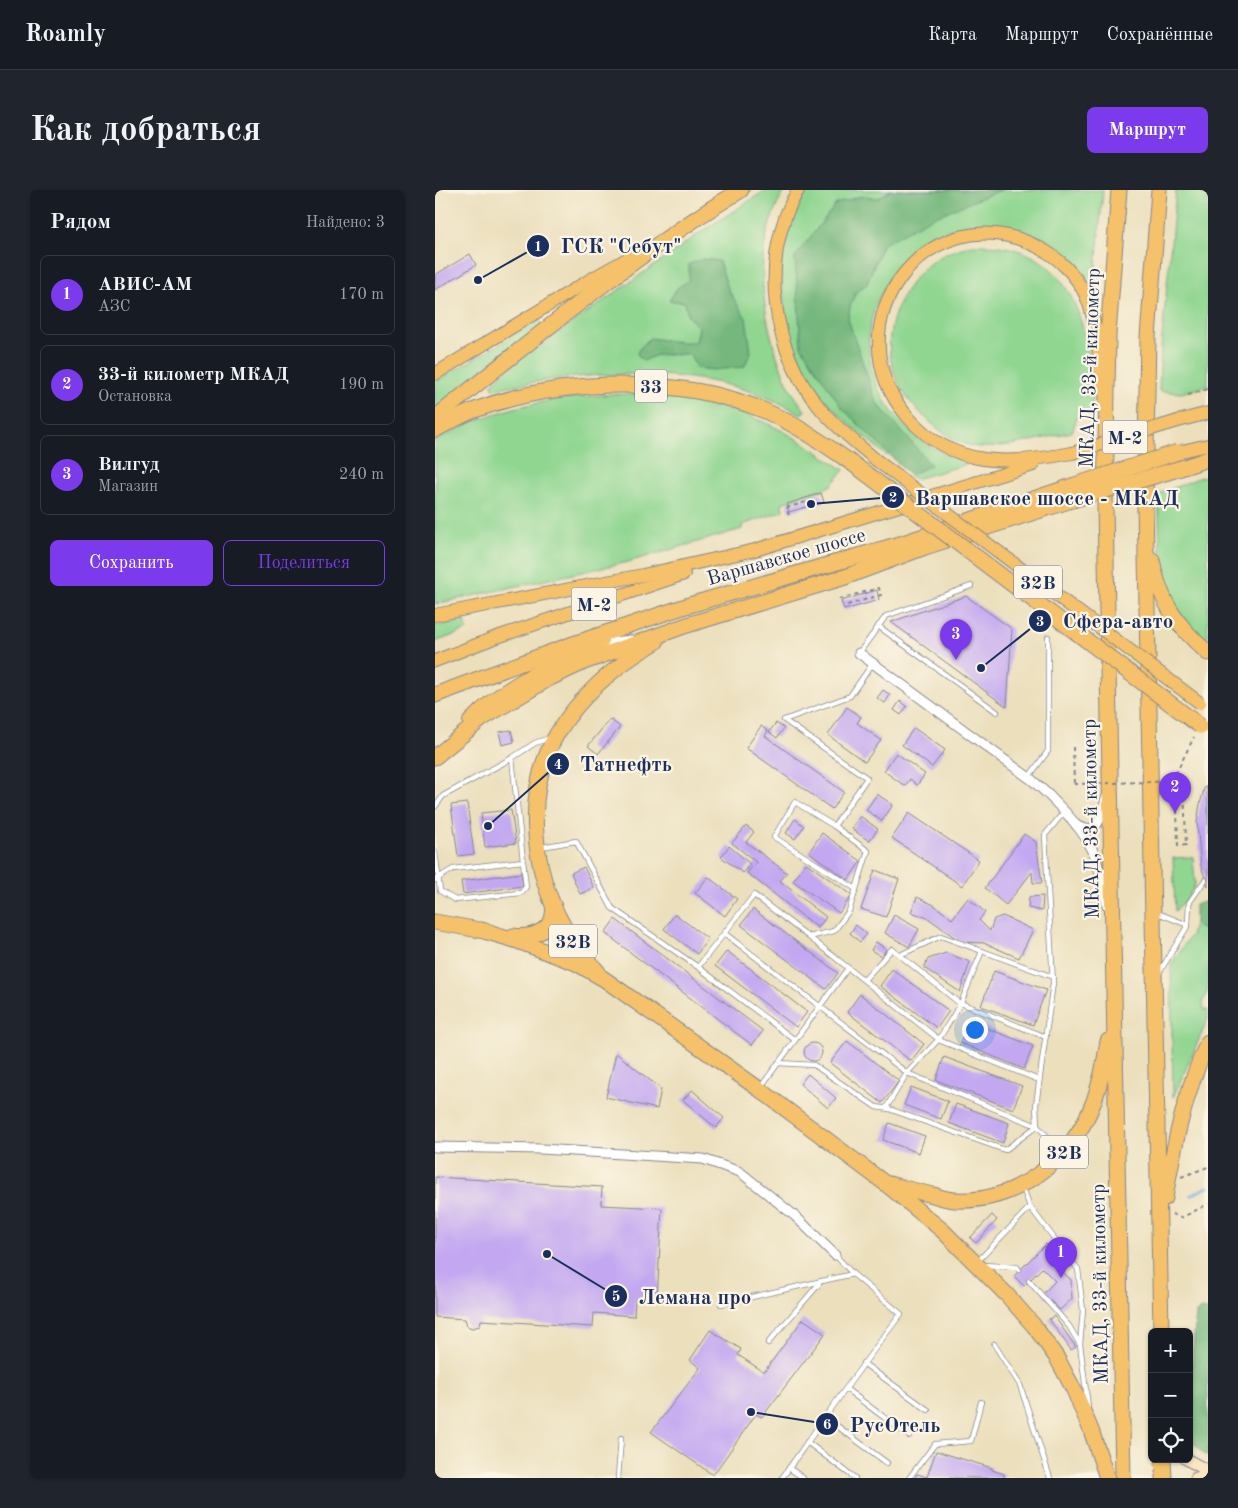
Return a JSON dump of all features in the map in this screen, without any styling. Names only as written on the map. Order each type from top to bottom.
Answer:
[{"type":"highway","points":[[435,418],[669,236],[741,190]]},
{"type":"highway","name":"МКАД, 33-й километр","points":[[1119,190],[1107,336],[1105,450],[1123,1478]]},
{"type":"highway","points":[[1159,190],[1148,337],[1145,504],[1161,1328]]},
{"type":"highway","name":"33","points":[[435,430],[475,410],[519,398],[582,387],[612,385],[648,386],[695,392],[721,397],[766,411],[806,433],[856,466],[1204,729]]},
{"type":"highway","name":"Варшавское шоссе","points":[[686,606],[1072,493],[1179,452]]},
{"type":"highway","points":[[436,757],[483,718],[547,679],[584,662],[653,636],[845,577],[1072,493],[1179,469],[1208,459]]},
{"type":"highway","points":[[1145,504],[1152,562],[1160,592],[1173,617],[1190,637],[1208,653]]},
{"type":"highway","name":"М-2","points":[[435,694],[535,657],[686,606]]},
{"type":"highway","name":"32B","points":[[604,979],[563,926],[542,872],[537,848],[535,822],[539,785],[556,735],[583,700],[621,663],[687,625]]},
{"type":"highway","points":[[435,922],[520,937],[531,936],[542,932],[552,922],[554,911],[551,898]]},
{"type":"highway","points":[[481,930],[515,940],[576,963],[604,979],[759,1089],[886,1184],[943,1231],[1007,1295],[1035,1327],[1057,1358],[1074,1390],[1091,1430],[1107,1478]]},
{"type":"highway","name":"32B","points":[[886,1184],[954,1200],[977,1200],[1000,1195],[1022,1186],[1045,1170],[1064,1153],[1082,1127],[1094,1101],[1103,1071],[1111,1025],[1113,968]]},
{"type":"highway","points":[[1159,1254],[1163,1210],[1172,1157],[1194,1077],[1208,1042]]},
{"type":"highway","points":[[1163,1463],[1164,1478]]},
{"type":"main road","name":"32B","points":[[798,190],[778,239],[775,260],[776,307],[787,351],[795,371],[819,408],[876,460],[1204,706]]},
{"type":"main road","points":[[1072,454],[1011,462],[965,456],[947,448],[928,436],[900,408],[888,389],[881,369],[878,347],[880,326],[885,306],[895,287],[920,257],[950,240],[969,235],[989,234],[1007,236],[1027,242],[1045,250],[1060,262],[1074,277],[1085,295],[1093,315],[1098,346],[1105,450]]},
{"type":"main road","points":[[435,374],[593,278],[669,236]]},
{"type":"main road","name":"Варшавское шоссе","points":[[435,615],[643,575],[755,550],[1208,412]]},
{"type":"main road","name":"Варшавское шоссе","points":[[1179,452],[1208,445]]},
{"type":"main road","name":"М-2","points":[[435,661],[494,638],[755,550]]},
{"type":"main road","name":"Варшавское шоссе","points":[[436,757],[473,716],[505,691],[535,672],[591,645],[686,606]]},
{"type":"main road","points":[[1193,1463],[1208,1471]]},
{"type":"main road","points":[[1196,1478],[1208,1475]]},
{"type":"street","points":[[535,657],[591,645],[653,636]]},
{"type":"street","points":[[859,653],[1052,797],[1091,847],[1100,872],[1113,942]]},
{"type":"street","points":[[1074,824],[1089,830],[1097,825],[1102,816],[1107,792],[1109,755]]},
{"type":"street","points":[[435,1147],[541,1149],[703,1159],[740,1172],[795,1216],[835,1255]]},
{"type":"lane","points":[[859,653],[886,616],[971,586]]},
{"type":"lane","points":[[878,626],[997,712]]},
{"type":"lane","points":[[1028,778],[1048,751],[1048,637]]},
{"type":"lane","points":[[834,826],[867,778],[785,720],[850,696],[873,663]]},
{"type":"lane","points":[[435,807],[443,796],[535,743],[556,735]]},
{"type":"lane","points":[[435,851],[440,891],[455,900],[521,893],[526,887],[511,758]]},
{"type":"lane","points":[[809,937],[834,931],[849,911],[856,889],[868,851],[834,826],[795,802],[774,837],[856,889]]},
{"type":"lane","points":[[1037,1126],[1036,1105],[1053,977],[1045,835],[1064,812]]},
{"type":"lane","points":[[537,848],[576,842],[612,908],[698,967],[795,1040]]},
{"type":"lane","points":[[437,879],[453,869],[523,860]]},
{"type":"lane","points":[[1154,980],[1189,925],[1189,903],[1205,880]]},
{"type":"lane","points":[[698,967],[754,895],[939,1039],[1039,1080]]},
{"type":"lane","points":[[1153,911],[1189,925]]},
{"type":"lane","points":[[724,933],[907,1073],[1037,1126],[1064,1153]]},
{"type":"lane","points":[[900,955],[941,936],[1053,977]]},
{"type":"lane","points":[[864,980],[892,949],[961,1003],[1046,1037]]},
{"type":"lane","points":[[886,1108],[907,1073],[939,1039],[961,1003],[982,951]]},
{"type":"lane","points":[[759,1089],[848,968]]},
{"type":"lane","points":[[778,1063],[814,1065],[876,1107],[886,1108],[1005,1150],[1037,1126]]},
{"type":"lane","points":[[1022,1186],[1030,1207],[1078,1269],[1083,1310],[1080,1344],[1091,1430]]},
{"type":"lane","points":[[975,1264],[1030,1207]]},
{"type":"lane","points":[[782,1478],[863,1363],[901,1314],[853,1274],[835,1255]]},
{"type":"lane","points":[[975,1264],[1017,1267],[1019,1270]]},
{"type":"lane","points":[[721,1304],[853,1274]]},
{"type":"lane","points":[[1029,1281],[1069,1326],[1080,1344]]},
{"type":"lane","points":[[768,1343],[819,1283]]},
{"type":"lane","points":[[994,1344],[1020,1385],[1050,1478]]},
{"type":"lane","points":[[863,1363],[928,1410]]},
{"type":"lane","points":[[846,1389],[909,1436]]},
{"type":"lane","points":[[909,1478],[935,1444],[971,1441],[981,1402]]},
{"type":"lane","points":[[825,1417],[887,1463]]},
{"type":"lane","points":[[618,1478],[621,1438]]},
{"type":"lane","points":[[807,1442],[855,1478]]},
{"type":"lane","points":[[789,1468],[803,1478]]},
{"type":"path","points":[[1188,394],[1208,390]]},
{"type":"path","points":[[789,515],[786,508],[816,499]]},
{"type":"path","points":[[839,599],[879,588],[881,595],[847,605]]},
{"type":"path","points":[[1073,746],[1074,784],[1184,781],[1186,845],[1178,846],[1176,773],[1204,729]]},
{"type":"path","points":[[1180,1177],[1208,1167]]},
{"type":"path","points":[[1171,1213],[1181,1218],[1208,1204]]},
{"type":"green space","points":[[766,190],[780,190],[782,194],[769,226],[763,255],[766,314],[776,353],[783,371],[792,391],[805,411],[801,414],[765,397],[728,385],[690,378],[651,374],[572,377],[494,389],[491,384],[515,363],[700,233]]},
{"type":"green space","points":[[808,190],[1103,190],[1094,292],[1084,274],[1074,262],[1053,245],[1037,237],[1011,229],[976,225],[949,230],[922,245],[908,257],[891,277],[879,298],[871,321],[869,344],[871,367],[879,389],[891,411],[915,436],[937,450],[968,464],[915,479],[907,473],[911,464],[898,439],[887,456],[832,407],[806,373],[791,336],[786,316],[782,275],[786,238],[795,213]]},
{"type":"green space","points":[[891,190],[1001,190],[931,218],[882,245],[867,284],[856,292],[850,307],[848,319],[876,402],[931,465],[910,475],[842,408],[801,346],[795,257],[836,204],[861,196],[878,198]]},
{"type":"green space","points":[[1176,190],[1203,190],[1208,196],[1208,386],[1181,393],[1159,391],[1161,348]]},
{"type":"green space","points":[[972,245],[1011,248],[1040,261],[1058,276],[1071,296],[1080,319],[1086,343],[1090,368],[1093,416],[1077,418],[1072,432],[1004,446],[977,447],[967,445],[950,437],[920,413],[901,387],[894,373],[890,351],[890,336],[897,307],[922,270],[947,253]]},
{"type":"green space","points":[[703,259],[719,261],[729,291],[746,318],[751,352],[744,367],[713,370],[697,368],[689,354],[657,355],[643,361],[637,354],[639,349],[650,338],[696,342],[699,327],[688,317],[685,302],[669,301],[677,288],[689,280],[689,264]]},
{"type":"green space","points":[[540,320],[542,324],[470,378],[435,408],[435,382]]},
{"type":"green space","points":[[614,394],[686,400],[738,412],[790,435],[844,470],[830,486],[782,503],[783,511],[742,525],[742,529],[628,562],[435,604],[435,442],[478,420],[521,406]]},
{"type":"green space","points":[[1208,476],[1208,643],[1183,618],[1167,587],[1161,553],[1158,494]]},
{"type":"green space","points":[[465,620],[467,630],[435,642],[435,626]]},
{"type":"green space","points":[[1193,857],[1195,885],[1186,900],[1175,911],[1173,858]]},
{"type":"green space","points":[[1203,902],[1208,903],[1208,931],[1199,928],[1195,921],[1195,905]]},
{"type":"green space","points":[[1195,921],[1199,928],[1208,931],[1208,990],[1203,1001],[1204,1010],[1208,1010],[1208,1019],[1173,1098],[1171,964],[1191,935]]},
{"type":"green space","points":[[1201,1309],[1208,1310],[1208,1455],[1205,1455],[1193,1443],[1193,1350],[1196,1313]]},
{"type":"building","points":[[470,254],[476,265],[435,290],[435,275]]},
{"type":"building","points":[[821,493],[824,502],[789,512],[787,504]]},
{"type":"building","points":[[877,590],[879,600],[844,610],[841,601]]},
{"type":"building","points":[[966,596],[1012,629],[1007,707],[891,622]]},
{"type":"building","points":[[883,690],[890,695],[885,703],[877,698]]},
{"type":"building","points":[[900,701],[907,706],[901,715],[894,710]]},
{"type":"building","points":[[847,707],[861,717],[857,723],[881,740],[865,762],[828,735]]},
{"type":"building","points":[[610,719],[620,727],[598,754],[588,746]]},
{"type":"building","points":[[776,723],[784,728],[777,738],[769,732]]},
{"type":"building","points":[[761,726],[768,731],[765,736],[844,792],[832,809],[746,748]]},
{"type":"building","points":[[914,728],[945,750],[932,767],[902,745]]},
{"type":"building","points":[[511,730],[514,742],[502,745],[499,732]]},
{"type":"building","points":[[896,753],[925,774],[917,785],[910,779],[905,786],[884,771]]},
{"type":"building","points":[[1206,786],[1208,799],[1208,887],[1201,866],[1197,822]]},
{"type":"building","points":[[877,794],[893,805],[882,821],[866,810]]},
{"type":"building","points":[[467,803],[474,854],[458,856],[451,805]]},
{"type":"building","points":[[511,810],[516,843],[485,847],[481,813]]},
{"type":"building","points":[[909,813],[979,860],[962,886],[892,838]]},
{"type":"building","points":[[860,816],[878,829],[869,841],[852,829]]},
{"type":"building","points":[[795,819],[804,826],[795,839],[786,833]]},
{"type":"building","points":[[746,826],[754,832],[746,842],[787,873],[780,881],[826,917],[818,928],[747,873],[756,862],[732,843]]},
{"type":"building","points":[[822,833],[861,861],[848,880],[809,852]]},
{"type":"building","points":[[1024,834],[1036,842],[1042,883],[1033,883],[1032,872],[1006,905],[985,888]]},
{"type":"building","points":[[729,846],[750,864],[743,873],[721,857]]},
{"type":"building","points":[[806,863],[852,895],[839,913],[793,881]]},
{"type":"building","points":[[584,867],[594,888],[580,894],[571,873]]},
{"type":"building","points":[[875,870],[899,879],[886,917],[861,909]]},
{"type":"building","points":[[521,873],[523,886],[463,894],[461,881]]},
{"type":"building","points":[[708,877],[737,899],[725,916],[695,893]]},
{"type":"building","points":[[1043,896],[1042,911],[1028,908],[1029,897]]},
{"type":"building","points":[[917,897],[934,905],[952,919],[968,898],[985,912],[979,920],[990,931],[994,919],[1003,916],[1033,930],[1019,958],[984,943],[961,942],[928,918],[911,912]]},
{"type":"building","points":[[753,909],[838,973],[826,989],[741,925]]},
{"type":"building","points":[[675,914],[708,939],[697,954],[664,929]]},
{"type":"building","points":[[894,915],[919,929],[909,947],[885,933]]},
{"type":"building","points":[[615,919],[763,1031],[752,1045],[605,933]]},
{"type":"building","points":[[856,925],[867,934],[860,942],[850,933]]},
{"type":"building","points":[[876,942],[886,949],[882,957],[871,950]]},
{"type":"building","points":[[727,951],[807,1012],[796,1027],[715,966]]},
{"type":"building","points":[[946,953],[970,962],[960,992],[924,968],[928,959]]},
{"type":"building","points":[[892,969],[949,1011],[937,1028],[880,986]]},
{"type":"building","points":[[994,971],[1046,990],[1033,1025],[981,1006]]},
{"type":"building","points":[[860,994],[924,1044],[911,1061],[847,1012]]},
{"type":"building","points":[[968,1021],[1033,1046],[1024,1069],[960,1043]]},
{"type":"building","points":[[847,1041],[899,1081],[882,1103],[830,1063]]},
{"type":"building","points":[[813,1043],[819,1046],[822,1052],[819,1058],[813,1061],[807,1058],[804,1052],[807,1046]]},
{"type":"building","points":[[616,1053],[661,1089],[657,1109],[606,1097]]},
{"type":"building","points":[[944,1057],[1022,1086],[1013,1109],[936,1080]]},
{"type":"building","points":[[808,1074],[836,1098],[828,1108],[800,1084]]},
{"type":"building","points":[[911,1087],[948,1101],[941,1119],[904,1105]]},
{"type":"building","points":[[692,1090],[724,1118],[716,1128],[683,1100]]},
{"type":"building","points":[[956,1104],[1009,1123],[1003,1143],[949,1123]]},
{"type":"building","points":[[889,1123],[925,1136],[919,1153],[883,1140]]},
{"type":"building","points":[[435,1177],[602,1187],[601,1205],[662,1208],[657,1300],[635,1299],[634,1316],[594,1313],[593,1327],[481,1320],[480,1326],[472,1328],[467,1326],[465,1319],[435,1317]]},
{"type":"building","points":[[992,1215],[997,1220],[976,1243],[970,1238]]},
{"type":"building","points":[[1046,1244],[1055,1253],[1049,1259],[1071,1280],[1072,1299],[1060,1310],[1043,1294],[1055,1281],[1042,1268],[1024,1286],[1014,1276]]},
{"type":"building","points":[[1054,1316],[1076,1347],[1071,1350],[1049,1319]]},
{"type":"building","points":[[803,1319],[825,1334],[762,1417],[756,1414],[713,1475],[651,1432],[700,1368],[690,1360],[710,1330],[741,1349],[738,1355],[764,1372]]},
{"type":"building","points":[[936,1451],[992,1468],[992,1470],[1004,1474],[1004,1478],[915,1478],[917,1474],[927,1477]]},
{"type":"waterway","points":[[1191,1195],[1208,1187]]},
{"type":"place","name":"ГСК \"Себут\"","points":[[478,280]]},
{"type":"place","name":"Варшавское шоссе - МКАД","points":[[811,504]]},
{"type":"place","name":"Вилгуд","points":[[956,660]]},
{"type":"place","name":"Сфера-авто","points":[[981,668]]},
{"type":"place","name":"33-й километр МКАД","points":[[1175,813]]},
{"type":"place","name":"Татнефть","points":[[488,826]]},
{"type":"place","name":"Лемана про","points":[[547,1254]]},
{"type":"place","name":"АВИС-АМ","points":[[1061,1278]]},
{"type":"place","name":"РусОтель","points":[[751,1412]]}]
